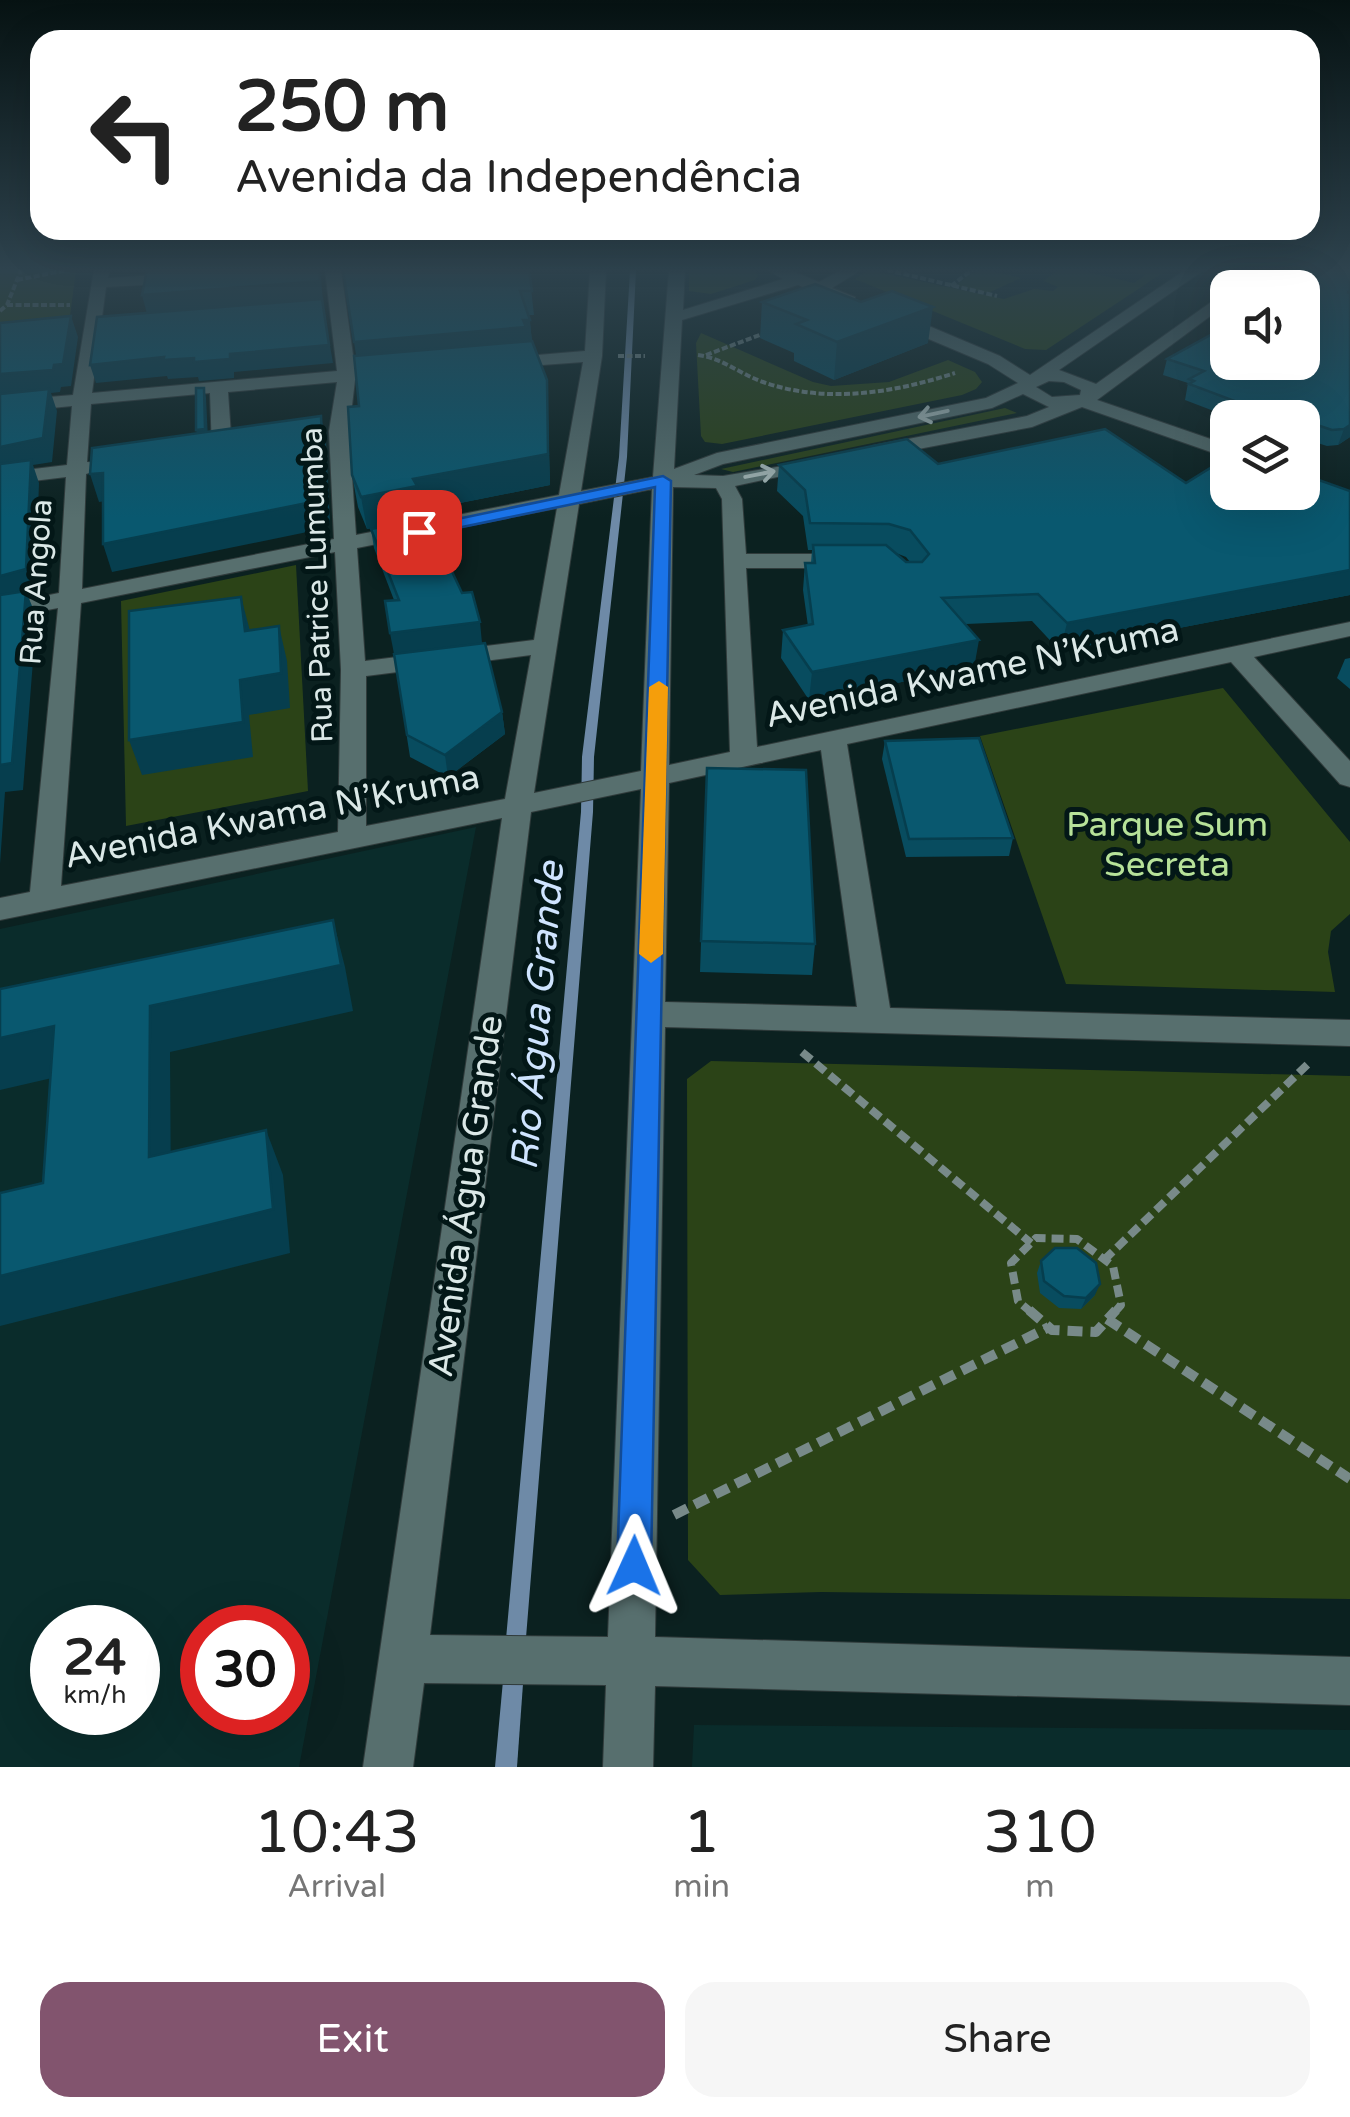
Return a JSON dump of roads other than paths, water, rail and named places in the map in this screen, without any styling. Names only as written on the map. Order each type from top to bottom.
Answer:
[{"type":"street","name":"Rua Angola","points":[[44,899],[87,352]]},
{"type":"street","name":"Rua Patrice Lumumba","points":[[340,352],[348,375],[330,432],[353,670],[352,840]]},
{"type":"street","name":"Avenida Água Grande","points":[[388,1767],[518,806],[542,646],[579,499],[594,352]]},
{"type":"street","points":[[628,1767],[657,776],[652,484],[689,352]]},
{"type":"street","points":[[976,352],[1030,382],[1077,380],[1090,388],[1082,400]]},
{"type":"street","points":[[0,612],[652,484],[717,459],[992,402],[1092,352]]},
{"type":"street","points":[[652,484],[722,482],[1032,421],[1082,400],[1130,352]]},
{"type":"street","points":[[480,365],[594,356]]},
{"type":"street","points":[[0,407],[423,369]]},
{"type":"street","points":[[219,386],[222,449]]},
{"type":"street","points":[[1082,400],[1210,446]]},
{"type":"street","points":[[0,479],[112,465]]},
{"type":"street","points":[[722,482],[732,500],[744,756]]},
{"type":"street","points":[[735,561],[884,561]]},
{"type":"street","name":"Avenida Kwame N’Kruma","points":[[608,786],[1350,629]]},
{"type":"street","points":[[353,670],[542,646]]},
{"type":"street","points":[[1236,652],[1350,778]]},
{"type":"street","points":[[833,738],[875,1019]]},
{"type":"street","name":"Avenida Kwama N’Kruma","points":[[0,909],[608,786]]},
{"type":"street","points":[[649,1014],[1345,1033]]},
{"type":"street","points":[[402,1658],[631,1660],[1350,1681]]},
{"type":"waterway","name":"Rio Água Grande","points":[[515,1650],[587,812],[588,757],[623,457],[629,352]]},
{"type":"waterway","name":"Rio Água Grande","points":[[506,1767],[514,1670]]},
{"type":"park label","name":"Parque Sum Secreta","points":[[1167,844]]}]
